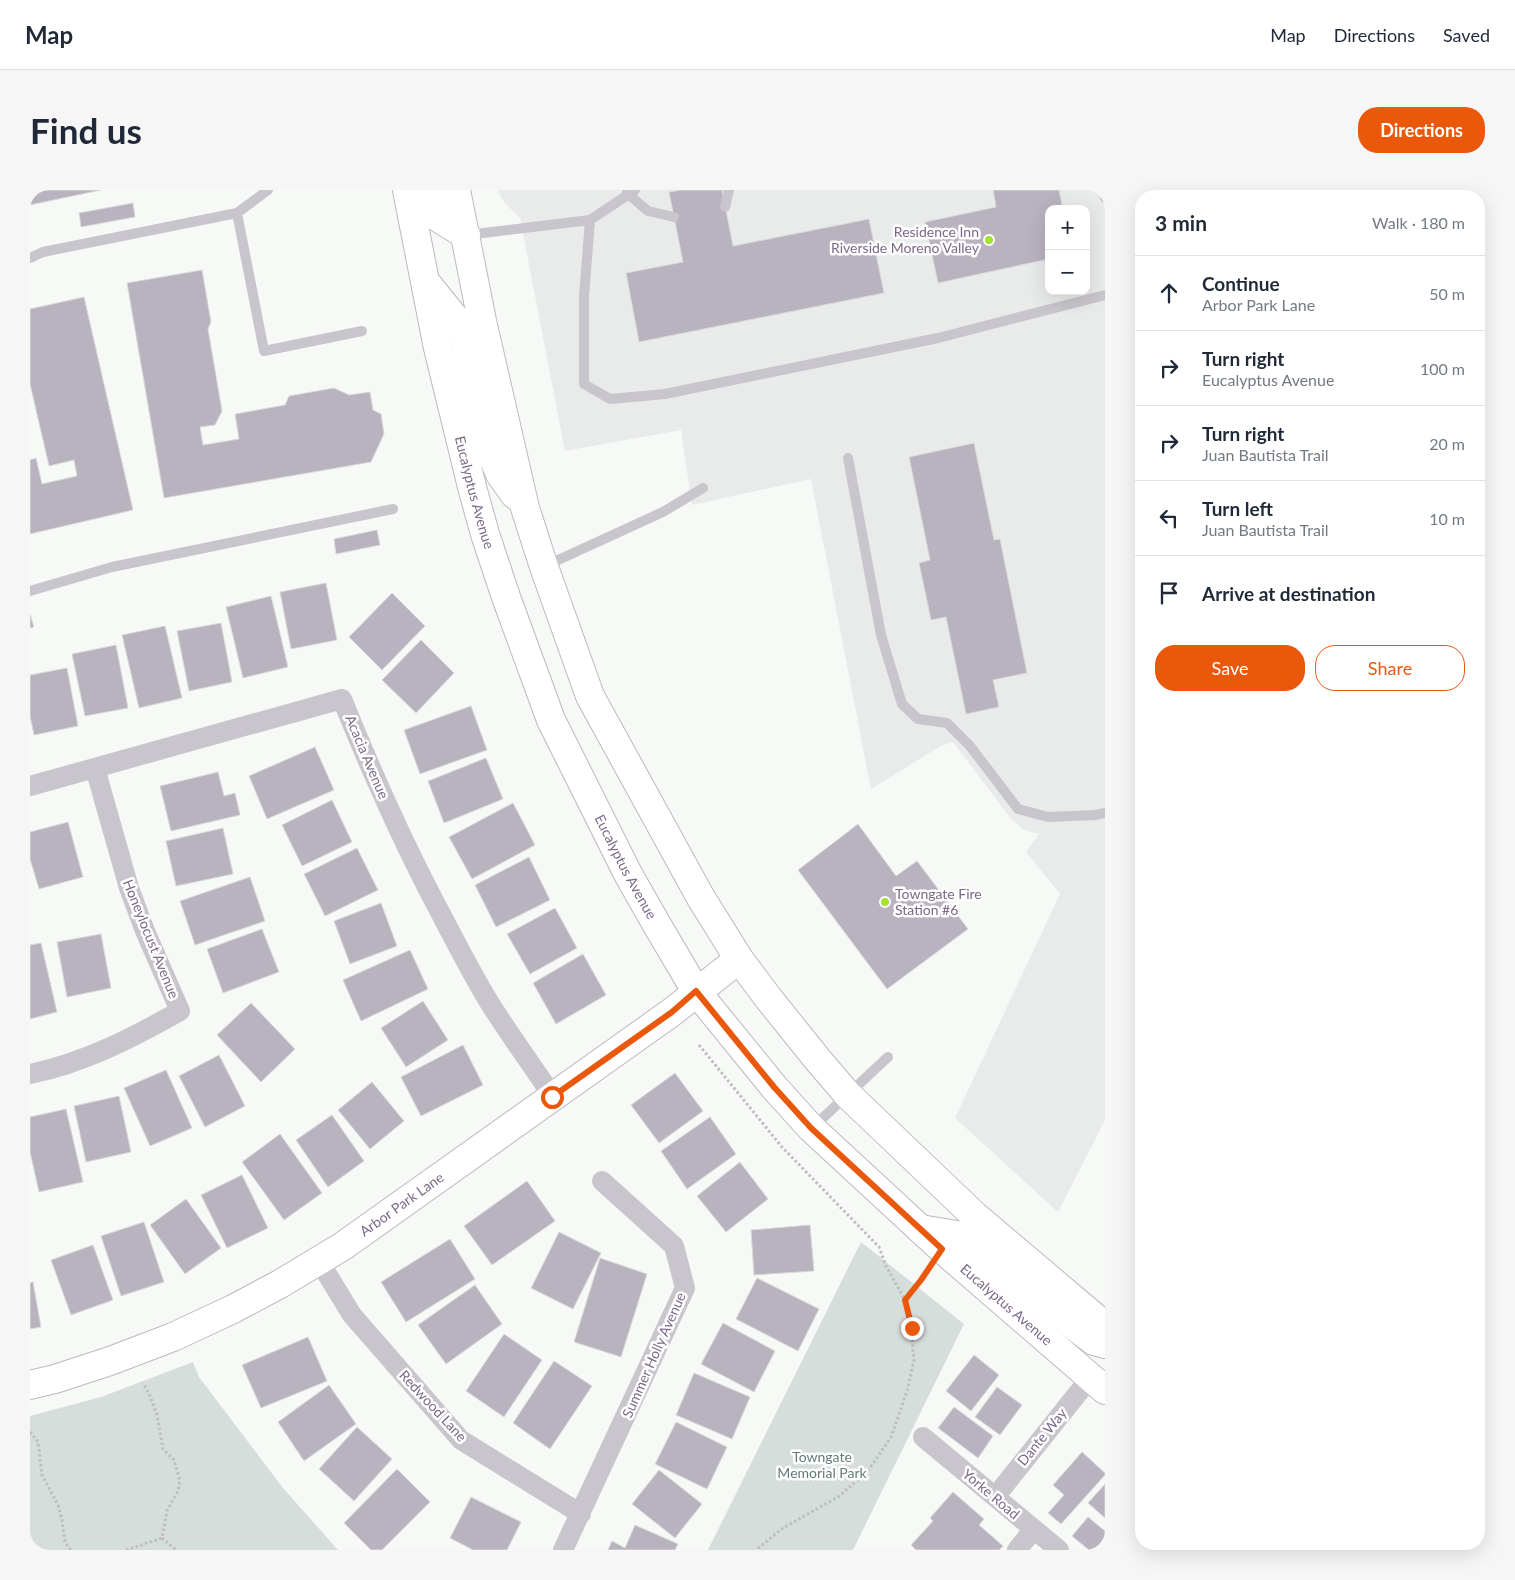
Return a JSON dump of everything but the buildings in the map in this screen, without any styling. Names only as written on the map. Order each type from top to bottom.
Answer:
[{"type":"main road","name":"Eucalyptus Avenue","points":[[407,190],[438,348],[472,487],[506,598],[551,720],[628,874],[696,991],[774,1087],[811,1128],[942,1249],[1100,1381]]},
{"type":"main road","points":[[431,190],[437,217],[466,235]]},
{"type":"main road","points":[[456,190],[482,321],[525,508],[544,567],[590,696],[701,898],[739,959],[769,999],[848,1095],[975,1216],[1105,1326]]},
{"type":"main road","points":[[425,281],[462,327],[486,442],[500,474],[525,508]]},
{"type":"main road","name":"Arbor Park Lane","points":[[30,1386],[110,1361],[174,1336],[233,1309],[319,1261],[343,1246],[672,1012],[696,991],[739,959]]},
{"type":"main road","points":[[920,1229],[957,1235],[1094,1341],[1105,1344]]},
{"type":"street","name":"Acacia Avenue","points":[[30,786],[342,698],[394,819],[424,883],[456,944],[489,1002],[552,1097]]},
{"type":"street","name":"Honeylocust Avenue","points":[[30,1074],[84,1059],[128,1040],[180,1011],[145,931],[129,888],[95,768]]},
{"type":"street","name":"Summer Holly Avenue","points":[[563,1550],[685,1288],[674,1246],[602,1181]]},
{"type":"street","name":"Redwood Lane","points":[[319,1261],[352,1315],[461,1440],[581,1514]]},
{"type":"street","name":"Dante Way","points":[[995,1496],[1100,1381]]},
{"type":"street","name":"Yorke Road","points":[[924,1437],[1059,1550]]},
{"type":"street","points":[[1017,1550],[1034,1530]]},
{"type":"lane","points":[[30,258],[43,252],[237,213],[268,190]]},
{"type":"lane","points":[[725,207],[728,190]]},
{"type":"lane","points":[[1104,190],[1105,198]]},
{"type":"lane","points":[[466,235],[590,220],[630,191],[648,211],[674,217]]},
{"type":"lane","points":[[237,213],[264,351],[362,331]]},
{"type":"lane","points":[[590,220],[584,296],[584,384],[610,399],[665,394],[938,338],[1105,295]]},
{"type":"lane","points":[[848,458],[881,635],[902,704],[918,719],[947,723],[970,746],[1018,809],[1048,817],[1105,813]]},
{"type":"lane","points":[[544,567],[663,512],[703,488]]},
{"type":"lane","points":[[30,591],[112,567],[393,510]]},
{"type":"lane","points":[[811,1128],[888,1056]]},
{"type":"path","points":[[699,1045],[782,1147],[879,1247],[886,1266],[905,1300],[912,1328],[914,1360],[907,1391],[891,1437],[868,1471],[838,1497],[783,1528],[756,1550]]},
{"type":"path","points":[[905,1300],[942,1249]]},
{"type":"path","points":[[143,1383],[157,1415],[163,1449],[174,1460],[180,1481],[178,1491],[167,1511],[162,1538]]},
{"type":"path","points":[[30,1432],[38,1442],[42,1475],[58,1505],[65,1542],[70,1550]]},
{"type":"path","points":[[126,1550],[162,1538]]},
{"type":"path","points":[[162,1538],[176,1550]]},
{"type":"shaded area","points":[[497,190],[1105,190],[1105,1120],[1058,1212],[955,1118],[1060,894],[1026,852],[1039,834],[1024,830],[1011,819],[953,742],[941,746],[871,789],[811,479],[692,505],[681,430],[565,451],[520,218],[504,202]]},
{"type":"green space","name":"Towngate Memorial Park","points":[[861,1242],[964,1324],[853,1550],[708,1550]]},
{"type":"green space","points":[[193,1362],[199,1377],[283,1488],[338,1550],[30,1550],[30,1416],[101,1397]]},
{"type":"place","name":"Residence Inn Riverside Moreno Valley","points":[[989,240]]},
{"type":"place","name":"Towngate Fire Station #6","points":[[885,902]]},
{"type":"route","points":[[552,1097],[672,1012],[696,991],[774,1087],[811,1128],[942,1249],[905,1300],[912,1328]]}]
